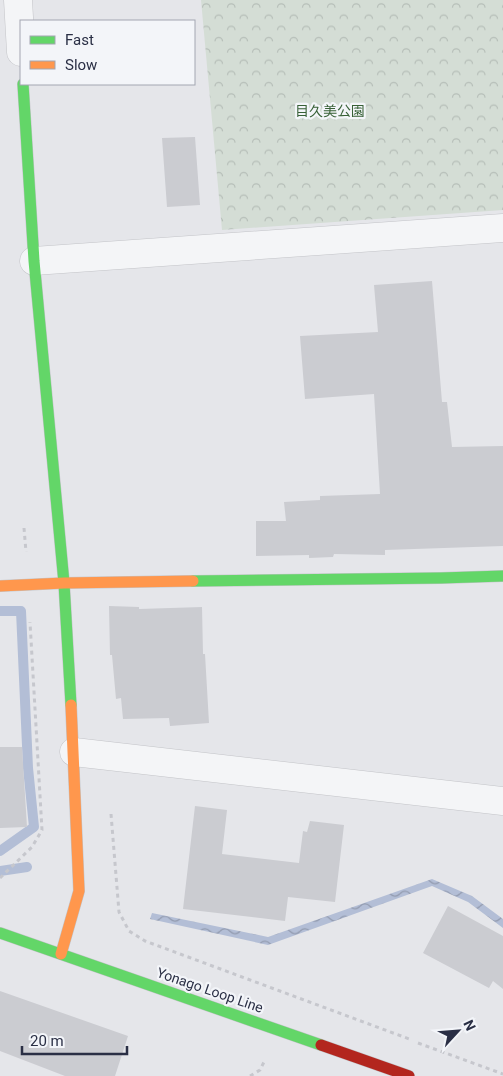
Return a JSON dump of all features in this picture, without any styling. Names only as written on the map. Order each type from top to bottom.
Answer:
[{"type":"street","points":[[18,0],[20,35]]},
{"type":"street","points":[[23,85],[34,261],[64,583],[74,752],[79,891],[61,954]]},
{"type":"street","points":[[34,261],[503,228]]},
{"type":"street","points":[[0,586],[64,583],[503,576]]},
{"type":"street","points":[[74,752],[503,800]]},
{"type":"street","name":"Yonago Loop Line","points":[[0,933],[409,1076]]},
{"type":"path","points":[[0,878],[32,847],[42,830],[30,622]]},
{"type":"path","points":[[110,806],[119,912],[129,931],[145,941],[503,1074]]},
{"type":"path","points":[[250,1076],[260,1070],[264,1062]]},
{"type":"green space","name":"目久美公園","points":[[201,0],[503,0],[503,210],[222,230]]},
{"type":"water","points":[[432,879],[472,896],[503,919],[503,928],[468,902],[432,886],[268,945],[150,919],[152,913],[268,937]]},
{"type":"building","points":[[195,137],[200,205],[167,207],[162,138]]},
{"type":"building","points":[[432,281],[442,402],[447,402],[452,447],[503,446],[503,546],[385,550],[385,555],[334,554],[333,557],[309,558],[309,555],[256,556],[256,521],[286,521],[284,502],[320,500],[320,496],[380,494],[374,394],[305,399],[300,336],[378,332],[374,285]]},
{"type":"building","points":[[109,606],[139,607],[139,609],[202,607],[203,654],[205,654],[209,723],[170,726],[169,718],[123,719],[121,698],[116,699],[112,655],[110,655]]},
{"type":"building","points":[[0,747],[22,747],[27,827],[0,828]]},
{"type":"building","points":[[195,806],[227,810],[222,854],[299,863],[303,831],[307,832],[310,821],[344,825],[335,902],[288,897],[285,921],[183,909]]},
{"type":"building","points":[[448,906],[503,936],[503,989],[493,981],[489,988],[423,953]]},
{"type":"building","points":[[0,991],[128,1036],[115,1076],[65,1076],[0,1051]]},
{"type":"waterway","points":[[0,611],[21,611],[28,768],[34,827],[0,851]]},
{"type":"waterway","points":[[0,871],[27,867]]},
{"type":"traffic: fast","points":[[23,85],[34,261],[64,583],[71,705]]},
{"type":"traffic: fast","points":[[193,581],[503,576]]},
{"type":"traffic: fast","points":[[0,933],[321,1045]]},
{"type":"traffic: slow","points":[[0,586],[193,581]]},
{"type":"traffic: slow","points":[[61,954],[79,891],[71,705]]},
{"type":"traffic: jam","points":[[321,1045],[409,1076]]}]
